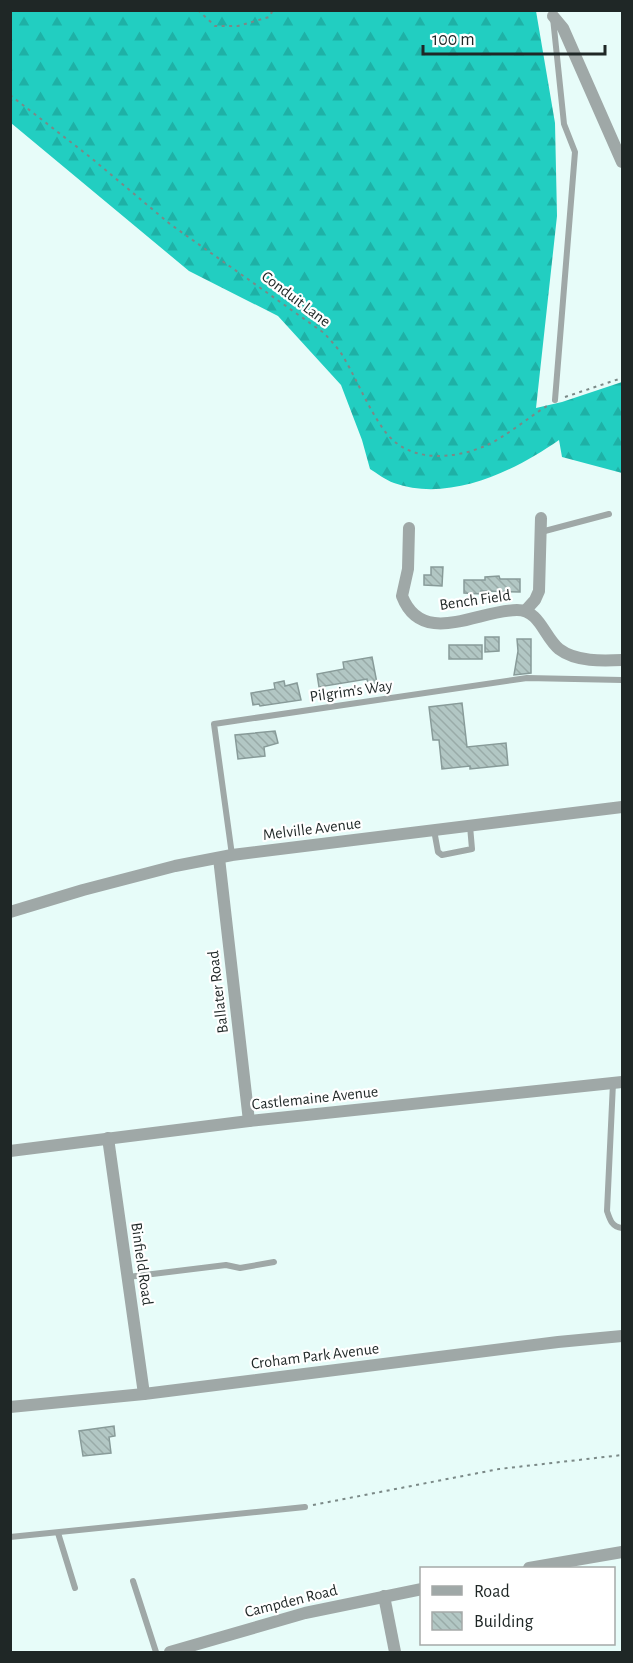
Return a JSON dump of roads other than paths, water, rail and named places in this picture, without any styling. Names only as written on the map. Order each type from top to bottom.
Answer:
[{"type":"street","points":[[553,13],[562,28],[622,162]]},
{"type":"street","name":"Bench Field","points":[[526,610],[539,591],[541,518]]},
{"type":"street","name":"Bench Field","points":[[409,528],[408,569],[402,596],[412,615],[424,622],[454,622],[515,610],[526,610],[535,617],[559,649],[596,661],[622,660]]},
{"type":"street","name":"Melville Avenue","points":[[10,912],[175,866],[225,857],[622,807]]},
{"type":"street","name":"Ballater Road","points":[[225,857],[249,1121]]},
{"type":"street","name":"Castlemaine Avenue","points":[[10,1151],[249,1121],[618,1082]]},
{"type":"street","name":"Binfield Road","points":[[108,1138],[144,1394]]},
{"type":"street","name":"Croham Park Avenue","points":[[10,1407],[144,1394],[622,1336]]},
{"type":"street","points":[[540,1567],[622,1552]]},
{"type":"street","name":"Campden Road","points":[[170,1653],[305,1613],[420,1589]]},
{"type":"street","points":[[384,1596],[394,1653]]},
{"type":"lane","points":[[553,13],[564,124],[575,152],[555,400]]},
{"type":"lane","points":[[540,532],[609,514]]},
{"type":"lane","name":"Pilgrim's Way","points":[[225,857],[214,724],[527,678],[622,680]]},
{"type":"lane","points":[[434,830],[438,852],[442,855],[472,849],[470,826]]},
{"type":"lane","points":[[618,1082],[607,1211],[611,1222],[622,1228]]},
{"type":"lane","points":[[127,1277],[226,1265],[240,1268],[274,1262]]},
{"type":"lane","points":[[10,1537],[305,1507]]},
{"type":"lane","points":[[58,1533],[75,1588]]},
{"type":"lane","points":[[133,1581],[156,1653]]}]
